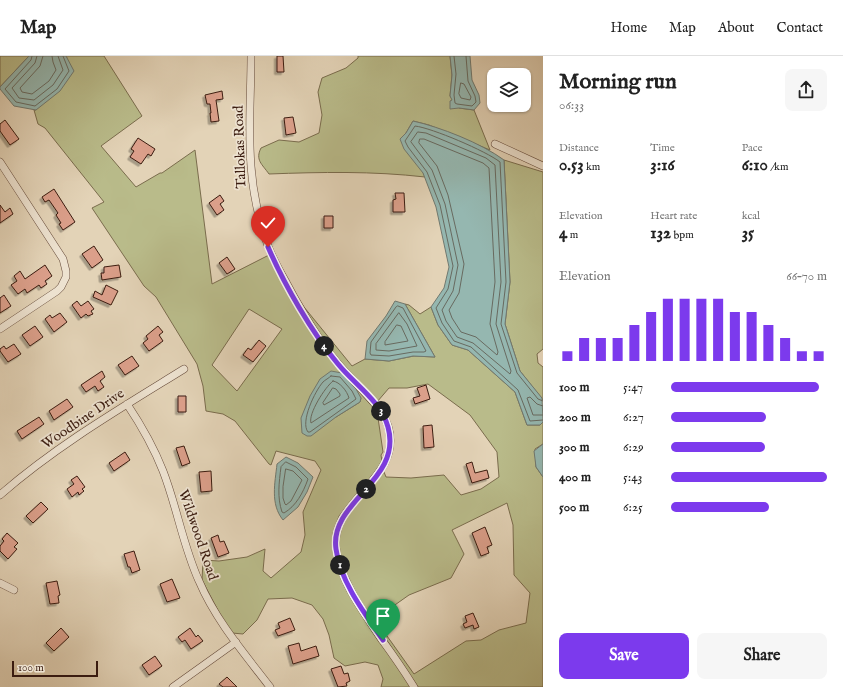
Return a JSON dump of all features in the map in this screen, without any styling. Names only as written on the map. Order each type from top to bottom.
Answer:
[{"type":"street","name":"Tallokas Road","points":[[251,56],[251,167],[259,214],[268,247],[310,325],[337,364],[381,411],[389,429],[390,446],[384,465],[363,494],[342,517],[338,527],[336,542],[337,555],[355,598],[414,687]]},
{"type":"street","points":[[495,144],[543,166]]},
{"type":"street","points":[[0,162],[63,259],[66,271],[64,282],[57,292],[0,329]]},
{"type":"street","name":"Woodbine Drive","points":[[0,495],[16,480],[102,420],[184,369]]},
{"type":"street","name":"Wildwood Road","points":[[127,404],[147,437],[163,472],[190,560],[207,599],[220,621],[270,687]]},
{"type":"street","points":[[0,583],[14,590]]},
{"type":"street","points":[[173,687],[236,642]]},
{"type":"green space","points":[[0,56],[29,56],[0,87]]},
{"type":"green space","points":[[66,56],[104,56],[142,116],[101,146],[136,187],[162,173],[195,150],[212,284],[269,255],[327,356],[342,373],[336,417],[360,402],[361,398],[346,378],[377,411],[383,452],[381,455],[382,462],[339,516],[333,533],[333,549],[340,571],[411,687],[381,687],[383,679],[378,665],[365,662],[345,666],[334,658],[329,635],[323,619],[312,605],[292,598],[268,599],[257,620],[243,634],[232,633],[223,620],[202,580],[203,560],[219,561],[247,557],[265,549],[263,571],[271,578],[301,552],[305,535],[303,512],[321,470],[315,461],[276,451],[271,465],[269,464],[235,421],[223,414],[206,411],[203,386],[197,364],[156,297],[144,286],[92,208],[104,202],[45,128],[38,124],[34,110],[36,110],[67,57]],"holes":[[[249,309],[282,329],[237,391],[212,365]]]},
{"type":"green space","points":[[358,56],[450,56],[452,75],[450,96],[459,108],[474,110],[490,150],[429,125],[413,121],[406,133],[425,177],[347,172],[269,174],[259,159],[259,152],[261,148],[279,140],[299,142],[319,133],[322,115],[318,92],[322,78],[346,68],[358,58]]},
{"type":"green space","points":[[504,160],[543,172],[543,349],[537,354],[538,363],[543,367],[543,400],[520,371],[505,324],[510,282]]},
{"type":"green space","points":[[296,295],[352,366],[365,359],[389,361],[414,356],[435,357],[405,304],[409,305],[420,314],[431,307],[438,325],[452,345],[468,350],[515,392],[527,425],[540,425],[543,422],[543,444],[535,449],[536,467],[543,477],[543,687],[418,687],[358,597],[345,570],[339,549],[339,536],[345,519],[384,472],[386,477],[411,478],[444,475],[461,495],[481,489],[499,477],[497,452],[470,415],[428,384],[407,388],[389,388],[377,402],[332,352],[312,323]],"holes":[[[507,503],[513,525],[514,575],[530,593],[526,623],[499,630],[481,640],[466,641],[414,674],[375,619],[409,595],[451,578],[464,554],[452,530]]]},
{"type":"water","points":[[29,56],[66,56],[74,71],[60,91],[36,110],[14,106],[0,89],[0,87]]},
{"type":"water","points":[[450,56],[470,56],[472,80],[479,95],[480,103],[474,110],[459,108],[450,109],[450,101],[452,100],[450,96],[452,75]]},
{"type":"water","points":[[413,121],[460,136],[504,160],[510,282],[505,324],[520,371],[542,398],[543,422],[540,425],[527,425],[515,392],[468,350],[452,345],[438,325],[431,307],[444,288],[449,267],[436,207],[423,173],[404,149],[400,139],[406,133]]},
{"type":"water","points":[[395,301],[405,304],[435,357],[413,356],[389,361],[365,359],[367,341],[386,316]]},
{"type":"water","points":[[331,371],[342,373],[356,389],[361,398],[360,402],[336,417],[311,436],[307,436],[302,433],[301,418],[310,396],[320,379]]},
{"type":"water","points":[[543,444],[543,477],[536,467],[534,451]]},
{"type":"water","points":[[286,457],[298,463],[313,477],[307,492],[298,507],[283,520],[276,507],[274,493],[277,464]]},
{"type":"building","points":[[277,56],[283,56],[284,72],[277,72]]},
{"type":"building","points":[[222,91],[223,99],[216,100],[219,121],[211,122],[210,104],[207,104],[205,95]]},
{"type":"building","points":[[293,117],[296,133],[286,135],[284,118]]},
{"type":"building","points":[[5,120],[19,139],[10,145],[0,131],[0,124]]},
{"type":"building","points":[[138,138],[155,149],[151,156],[148,154],[141,164],[130,157],[134,151],[131,149]]},
{"type":"building","points":[[54,189],[75,222],[63,230],[56,215],[58,213],[49,200],[45,202],[42,197]]},
{"type":"building","points":[[395,193],[404,193],[405,212],[393,212],[393,200],[396,199]]},
{"type":"building","points":[[220,195],[224,201],[220,204],[224,210],[217,215],[209,203]]},
{"type":"building","points":[[0,205],[5,212],[10,208],[13,214],[0,223]]},
{"type":"building","points":[[324,216],[333,216],[333,228],[324,228]]},
{"type":"building","points":[[94,246],[103,260],[92,268],[82,254]]},
{"type":"building","points":[[227,257],[235,269],[227,274],[219,263]]},
{"type":"building","points":[[45,265],[52,276],[45,281],[47,284],[41,288],[39,285],[27,293],[25,289],[18,294],[11,285],[17,281],[14,276],[20,271],[25,279]]},
{"type":"building","points":[[119,265],[121,277],[102,280],[101,273],[104,273],[104,267]]},
{"type":"building","points":[[106,285],[118,291],[111,305],[93,297],[95,291],[102,295]]},
{"type":"building","points":[[4,295],[11,306],[0,313],[0,298]]},
{"type":"building","points":[[77,301],[81,306],[88,301],[94,309],[91,311],[93,314],[88,316],[86,314],[81,318],[72,305]]},
{"type":"building","points":[[60,313],[67,322],[54,332],[45,319],[50,315],[52,318]]},
{"type":"building","points":[[35,326],[43,337],[30,346],[22,335]]},
{"type":"building","points":[[158,326],[163,332],[159,335],[163,341],[149,351],[143,343],[148,339],[146,336]]},
{"type":"building","points":[[259,340],[266,346],[253,362],[243,355],[248,348],[251,350]]},
{"type":"building","points":[[14,344],[21,354],[8,362],[0,349],[4,346],[6,349]]},
{"type":"building","points":[[132,356],[139,366],[125,375],[118,365]]},
{"type":"building","points":[[102,371],[105,377],[100,381],[104,387],[98,391],[95,386],[86,392],[81,385]]},
{"type":"building","points":[[426,385],[430,399],[415,404],[413,398],[420,396],[417,388]]},
{"type":"building","points":[[178,396],[186,396],[186,412],[178,412]]},
{"type":"building","points":[[67,399],[73,407],[54,420],[49,411]]},
{"type":"building","points":[[39,417],[44,424],[22,439],[17,431]]},
{"type":"building","points":[[432,425],[434,447],[424,448],[423,426]]},
{"type":"building","points":[[184,446],[190,463],[182,466],[176,448]]},
{"type":"building","points":[[125,452],[130,460],[114,471],[109,463]]},
{"type":"building","points":[[472,462],[475,473],[487,470],[489,478],[472,483],[466,464]]},
{"type":"building","points":[[211,471],[212,491],[201,492],[199,472]]},
{"type":"building","points":[[77,476],[85,487],[82,489],[84,491],[79,495],[78,492],[72,497],[67,489],[74,484],[71,480]]},
{"type":"building","points":[[41,502],[48,509],[33,523],[26,516]]},
{"type":"building","points":[[485,527],[492,545],[487,547],[489,553],[481,556],[472,533]]},
{"type":"building","points":[[7,533],[18,543],[14,547],[17,549],[8,559],[0,551],[0,546],[4,541],[2,539]]},
{"type":"building","points":[[218,535],[220,542],[224,541],[229,553],[218,557],[211,538]]},
{"type":"building","points":[[134,551],[140,570],[132,573],[130,567],[128,567],[124,554]]},
{"type":"building","points":[[172,579],[180,598],[167,602],[160,584]]},
{"type":"building","points":[[57,581],[60,595],[58,596],[59,603],[50,604],[46,583]]},
{"type":"building","points":[[473,613],[479,627],[474,629],[473,625],[465,628],[463,624],[467,622],[465,616]]},
{"type":"building","points":[[290,618],[295,630],[278,636],[275,630],[280,628],[278,623]]},
{"type":"building","points":[[61,628],[69,637],[54,651],[46,643]]},
{"type":"building","points":[[190,628],[196,637],[198,635],[203,641],[191,649],[185,640],[182,642],[178,637]]},
{"type":"building","points":[[299,643],[301,651],[316,646],[319,656],[293,664],[288,646]]},
{"type":"building","points":[[155,656],[162,666],[149,675],[142,665]]},
{"type":"building","points":[[341,666],[344,674],[348,673],[350,681],[346,683],[347,686],[338,687],[331,669]]},
{"type":"building","points":[[227,677],[237,687],[223,687],[219,684]]},
{"type":"route","points":[[268,247],[310,325],[337,364],[381,411],[389,429],[390,446],[382,469],[363,494],[342,517],[336,535],[337,555],[342,570],[362,610],[383,640]]}]
